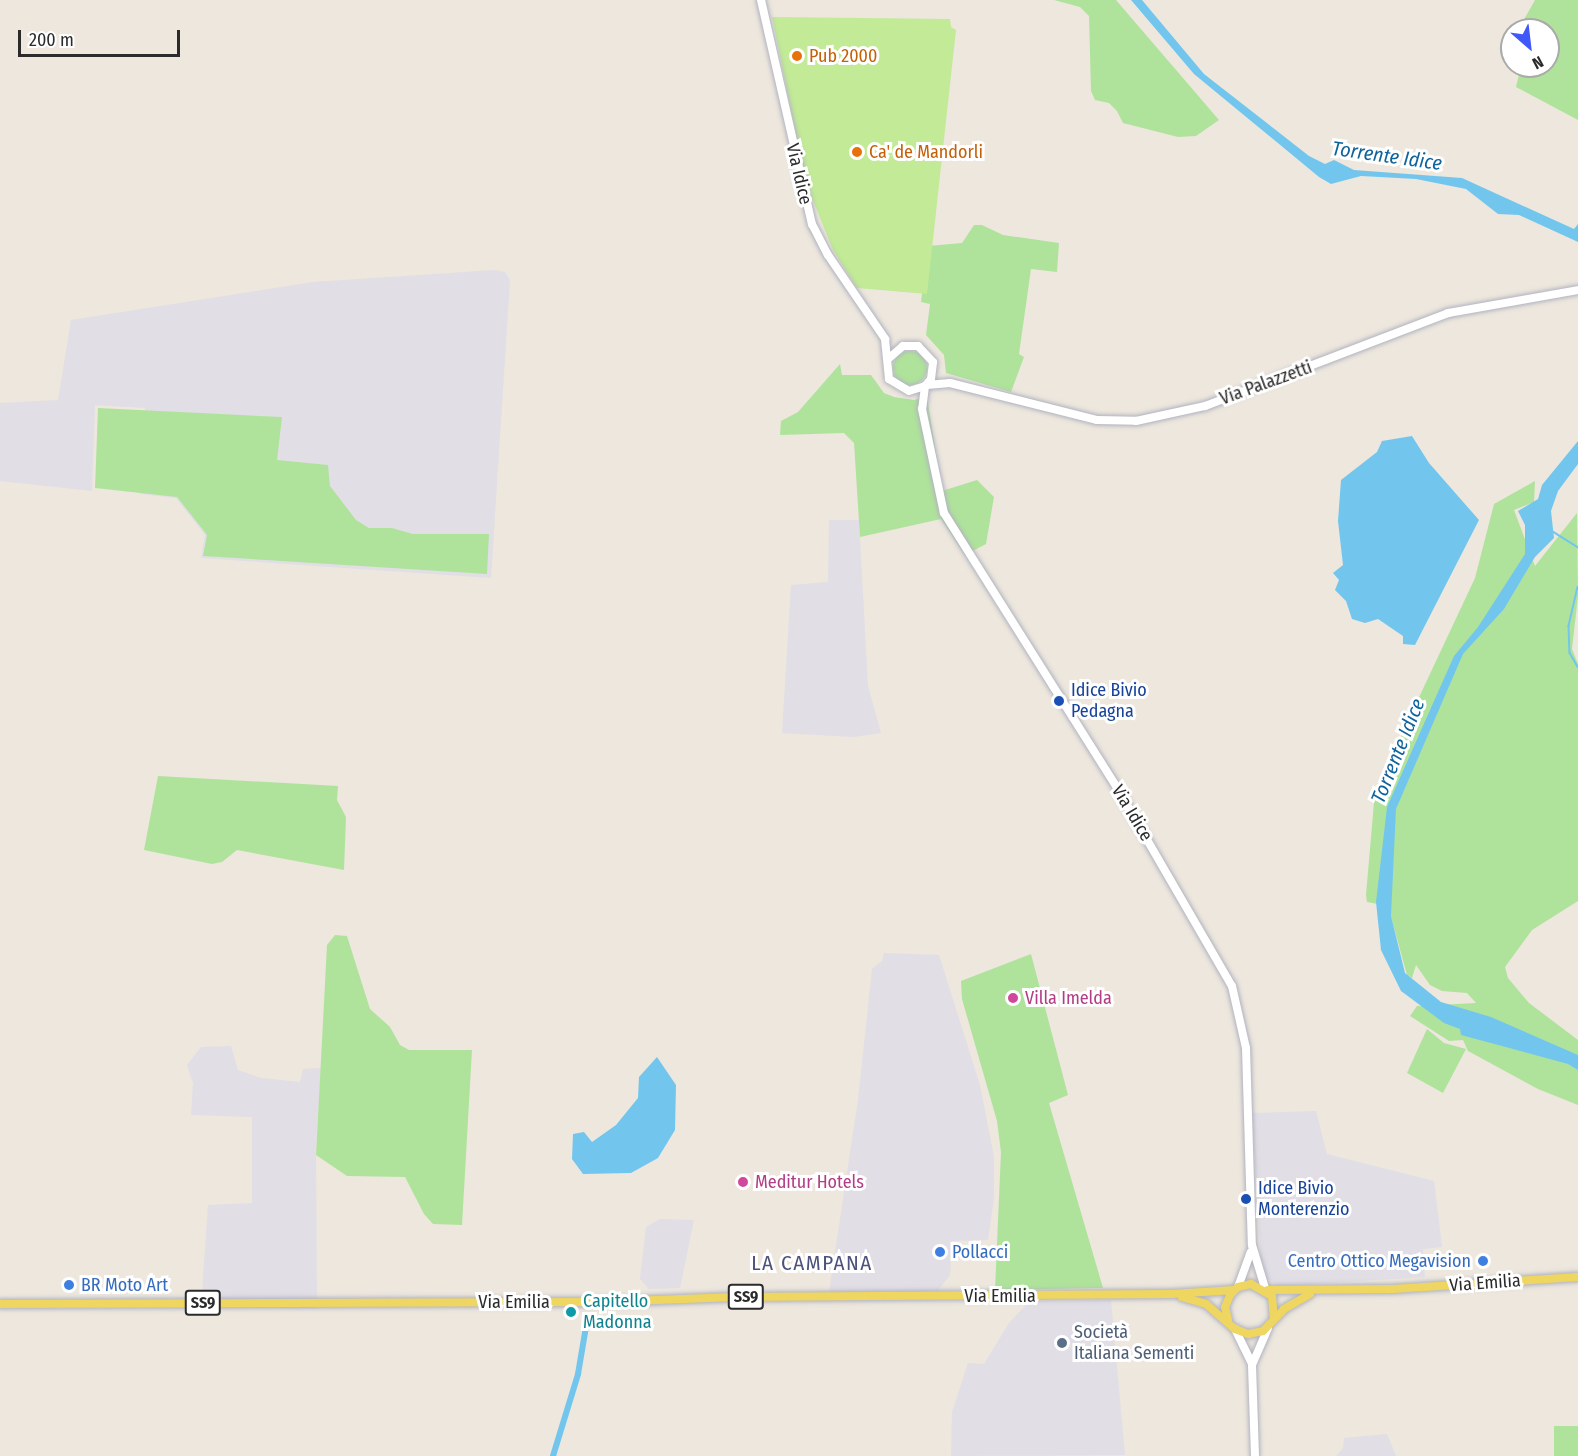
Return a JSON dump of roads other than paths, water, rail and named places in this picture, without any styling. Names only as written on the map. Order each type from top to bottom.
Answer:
[{"type":"main road","name":"Via Idice","points":[[761,0],[810,219],[828,255],[881,330],[903,346],[923,349],[933,369],[926,386],[922,409],[944,513],[1161,862],[1220,963],[1243,1020],[1252,1245],[1266,1289]]},
{"type":"main road","name":"Via Palazzetti","points":[[926,386],[950,383],[1097,420],[1169,416],[1277,380],[1448,313],[1578,290]]},
{"type":"main road","name":"Via Idice","points":[[881,330],[889,358],[889,379],[909,391],[922,409]]},
{"type":"main road","points":[[889,358],[903,346]]},
{"type":"main road","name":"Via Palazzetti","points":[[933,369],[950,383]]},
{"type":"main road","points":[[909,391],[926,386]]},
{"type":"main road","name":"Via Idice","points":[[1236,1289],[1252,1245]]},
{"type":"main road","name":"Via Emilia","points":[[0,1304],[1172,1294],[1236,1289],[1251,1284],[1266,1289],[1319,1291],[1578,1277]]},
{"type":"main road","points":[[1228,1320],[1227,1301],[1236,1289]]},
{"type":"main road","points":[[1255,1456],[1252,1365],[1256,1348],[1271,1324],[1275,1302],[1266,1289]]},
{"type":"main road","name":"Via Emilia","points":[[1271,1324],[1294,1301],[1319,1291]]},
{"type":"main road","name":"Via Emilia","points":[[1172,1294],[1206,1304],[1228,1320],[1235,1329]]},
{"type":"main road","points":[[1235,1329],[1256,1334],[1271,1324]]},
{"type":"main road","points":[[1235,1329],[1252,1365]]},
{"type":"water","points":[[1131,0],[1142,0],[1204,74],[1309,156],[1325,164],[1334,160],[1354,170],[1462,178],[1574,229],[1578,224],[1578,242],[1519,215],[1498,214],[1466,189],[1416,179],[1361,176],[1331,184],[1319,177],[1194,74]]},
{"type":"water","points":[[1412,436],[1429,463],[1479,520],[1415,645],[1403,644],[1403,636],[1378,619],[1365,623],[1352,619],[1346,601],[1335,590],[1339,580],[1333,573],[1343,565],[1338,521],[1341,480],[1377,452],[1382,441]]},
{"type":"water","points":[[1578,441],[1578,464],[1558,491],[1551,511],[1554,538],[1535,557],[1504,609],[1463,654],[1396,809],[1391,916],[1405,973],[1441,1002],[1491,1017],[1578,1055],[1578,1070],[1568,1064],[1461,1035],[1460,1029],[1444,1023],[1401,991],[1381,950],[1376,902],[1387,807],[1454,656],[1478,627],[1525,554],[1525,525],[1518,511],[1538,499],[1542,485]]},
{"type":"water","points":[[657,1057],[676,1085],[675,1130],[658,1158],[631,1173],[583,1174],[572,1159],[573,1134],[584,1132],[592,1142],[616,1125],[638,1098],[639,1077]]},
{"type":"waterway","points":[[1552,531],[1578,547]]},
{"type":"waterway","points":[[1578,587],[1569,626],[1570,653],[1578,667]]},
{"type":"waterway","points":[[553,1456],[578,1374],[587,1321]]},
{"type":"place","name":"Pub 2000","points":[[797,56]]},
{"type":"place","name":"Ca' de Mandorli","points":[[857,152]]},
{"type":"place","name":"Idice Bivio Pedagna","points":[[1059,701]]},
{"type":"place","name":"Villa Imelda","points":[[1013,998]]},
{"type":"place","name":"Meditur Hotels","points":[[743,1182]]},
{"type":"place","name":"Idice Bivio Monterenzio","points":[[1246,1199]]},
{"type":"place","name":"Pollacci","points":[[940,1252]]},
{"type":"place","name":"Centro Ottico Megavision","points":[[1483,1261]]},
{"type":"place","name":"BR Moto Art","points":[[69,1285]]},
{"type":"place","name":"Capitello Madonna","points":[[571,1312]]},
{"type":"place","name":"Società Italiana Sementi","points":[[1062,1343]]},
{"type":"district","name":"LA CAMPANA","points":[[812,1263]]},
{"type":"water label","name":"Torrente Idice","points":[[1387,156]]},
{"type":"water label","name":"Torrente Idice","points":[[1398,751]]}]
